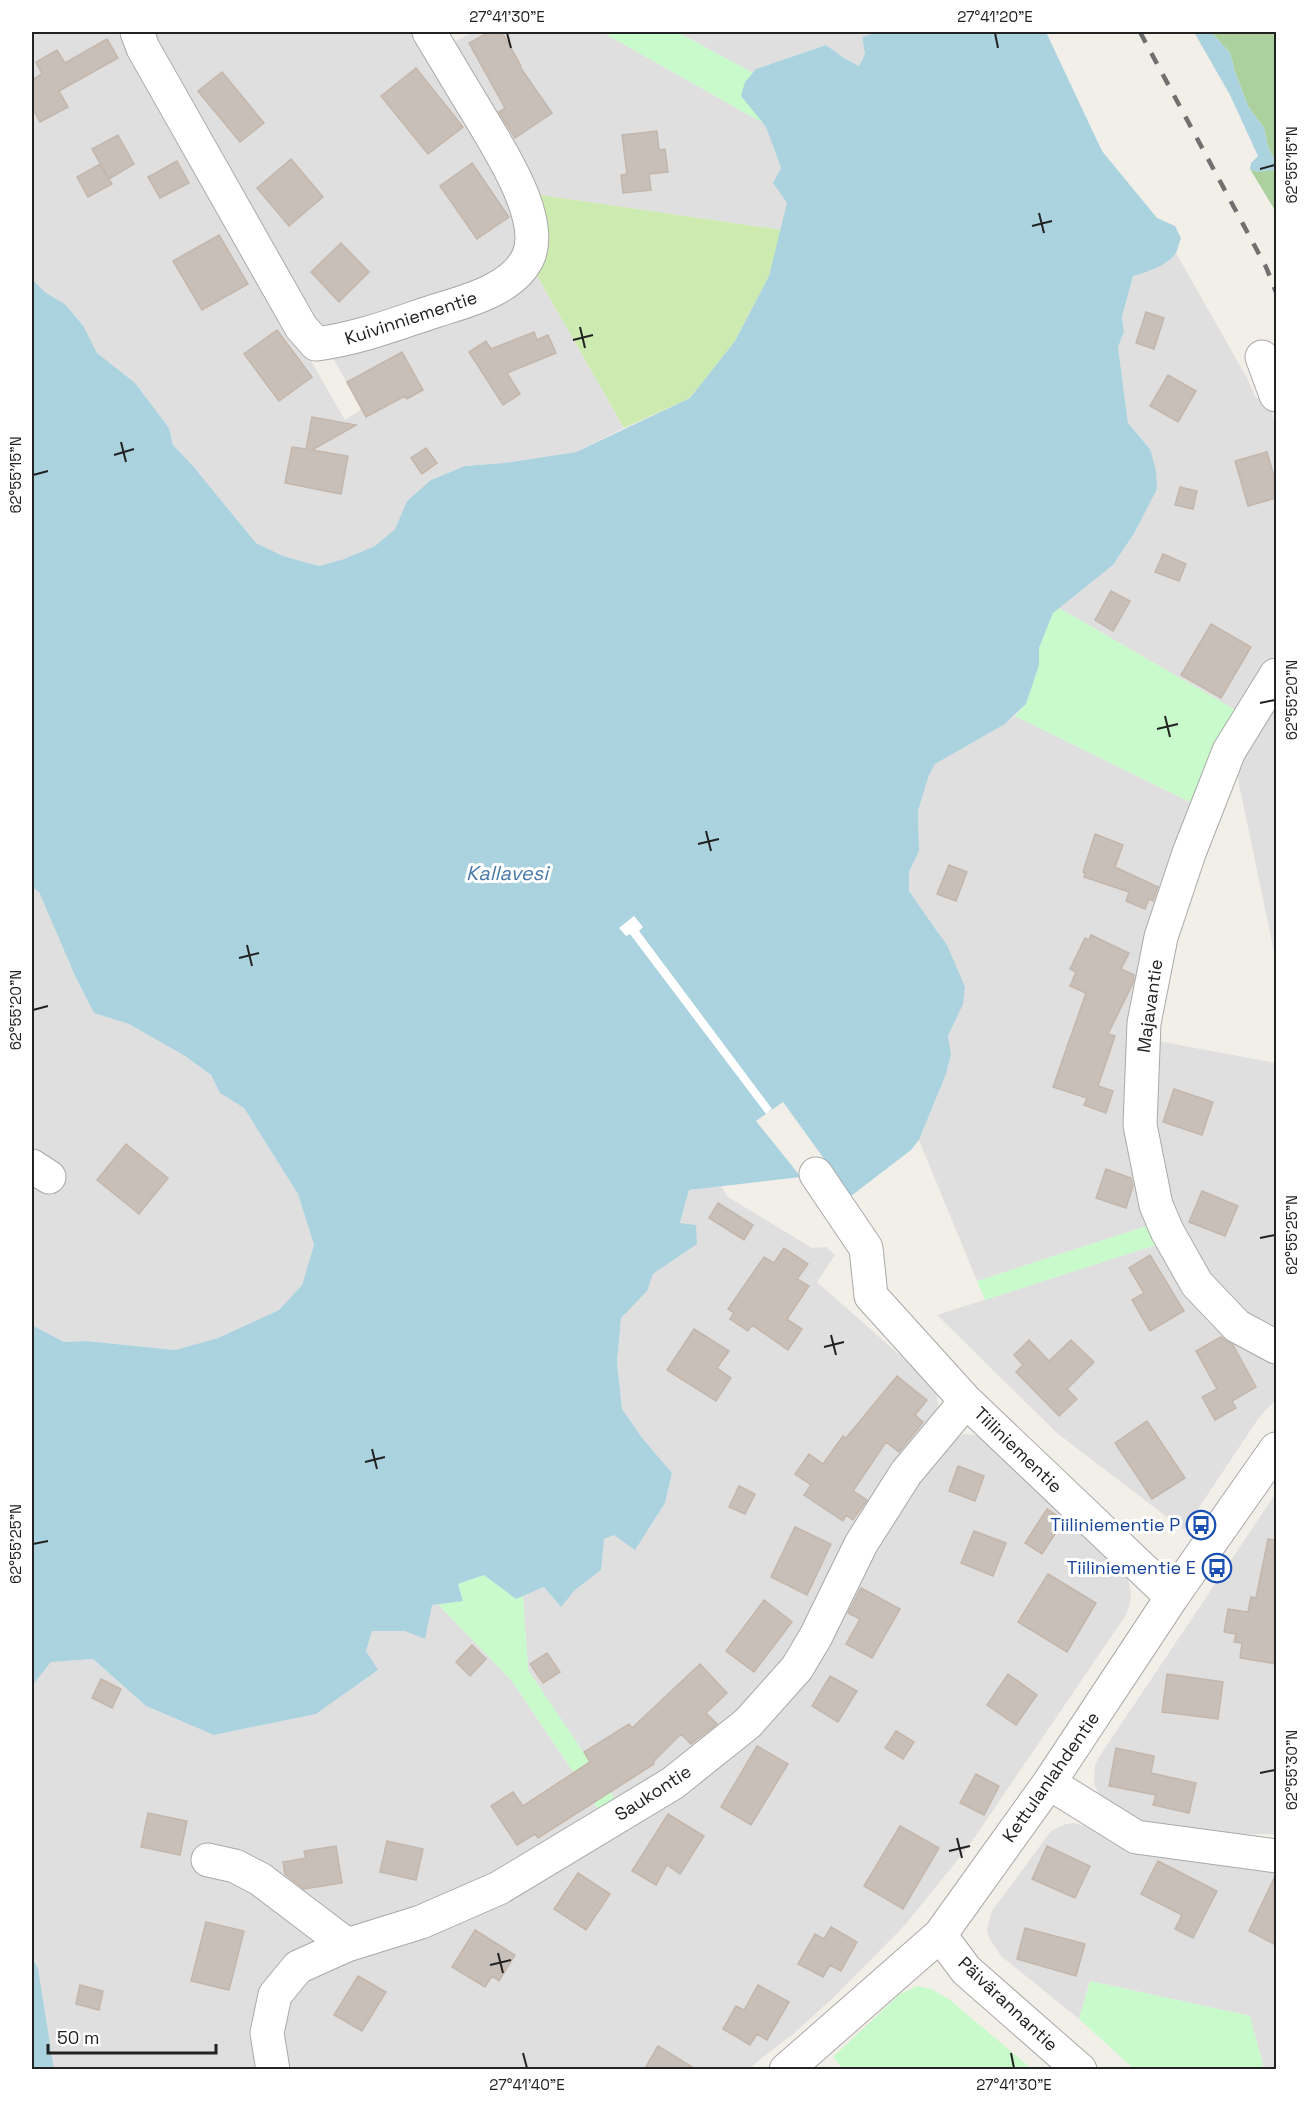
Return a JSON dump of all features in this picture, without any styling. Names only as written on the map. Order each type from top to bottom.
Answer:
[{"type":"street","name":"Kuivinniementie","points":[[137,32],[143,48],[301,327],[316,344],[343,340],[484,296],[517,273],[528,256],[532,236],[525,205],[513,173],[429,32]]},
{"type":"street","points":[[1262,357],[1276,394]]},
{"type":"street","name":"Majavantie","points":[[1276,675],[1229,751],[1189,853],[1161,937],[1144,1023],[1140,1125],[1156,1205],[1167,1231],[1197,1284],[1237,1326],[1276,1347]]},
{"type":"street","name":"Tiiliniementie","points":[[816,1174],[866,1248],[871,1296],[966,1401],[1172,1596]]},
{"type":"street","name":"Saukontie","points":[[273,2070],[267,2033],[275,1995],[298,1967],[348,1945],[421,1922],[500,1888],[674,1783],[748,1724],[797,1668],[816,1636],[861,1544],[906,1473],[966,1401]]},
{"type":"street","name":"Kettulanlahdentie","points":[[786,2070],[940,1935],[1049,1783],[1172,1596],[1276,1449]]},
{"type":"street","points":[[1049,1783],[1136,1837],[1276,1856]]},
{"type":"street","points":[[208,1860],[235,1866],[260,1879],[348,1945]]},
{"type":"street","name":"Päivärannantie","points":[[940,1935],[966,1970],[1080,2070]]},
{"type":"shaded area","points":[[32,32],[125,32],[345,420],[362,409],[331,355],[532,267],[624,428],[576,452],[465,466],[431,480],[407,501],[395,529],[375,546],[344,559],[319,566],[283,556],[256,543],[173,445],[169,428],[97,353],[84,327],[66,305],[45,292],[32,279]]},
{"type":"shaded area","points":[[147,32],[413,32],[517,207],[521,247],[495,276],[350,327],[330,328],[319,323],[310,317]]},
{"type":"shaded area","points":[[473,32],[602,32],[763,123],[781,168],[773,183],[787,203],[782,230],[534,194],[445,47]]},
{"type":"shaded area","points":[[677,32],[878,32],[862,37],[865,54],[859,66],[826,45],[756,69],[753,73]]},
{"type":"shaded area","points":[[1176,253],[1256,398],[1271,409],[1276,428],[1276,652],[1239,712],[1059,608],[1113,565],[1135,532],[1157,489],[1150,449],[1128,423],[1118,347],[1124,332],[1122,317],[1133,275],[1153,270]]},
{"type":"shaded area","points":[[1276,690],[1276,961],[1235,765]]},
{"type":"shaded area","points":[[1015,716],[1194,804],[1148,953],[1153,1224],[977,1281],[919,1140],[946,1074],[951,1055],[948,1036],[955,1021],[940,934],[909,891],[909,872],[919,851],[918,811],[929,775],[935,764]]},
{"type":"shaded area","points":[[32,887],[39,892],[76,978],[94,1013],[129,1024],[185,1056],[211,1075],[220,1093],[244,1108],[298,1194],[314,1245],[302,1285],[279,1310],[218,1338],[175,1350],[86,1341],[64,1342],[32,1325]]},
{"type":"shaded area","points":[[1152,1040],[1276,1063],[1276,1338],[1249,1323],[1192,1258],[1158,1172]]},
{"type":"shaded area","points":[[721,1186],[728,1197],[812,1248],[826,1247],[835,1255],[817,1282],[929,1381],[936,1392],[939,1410],[790,1653],[719,1730],[617,1802],[528,1670],[523,1596],[544,1587],[561,1606],[575,1590],[601,1570],[603,1539],[614,1535],[635,1549],[665,1503],[672,1473],[643,1439],[622,1409],[617,1362],[621,1318],[646,1291],[653,1274],[697,1244],[680,1224],[689,1190]]},
{"type":"shaded area","points":[[1162,1243],[1276,1360],[1276,1399],[1258,1419],[1184,1530],[1057,1433],[937,1315]]},
{"type":"shaded area","points":[[965,1434],[983,1436],[1124,1572],[1131,1593],[1130,1604],[1126,1615],[968,1847],[905,1925],[833,1998],[793,2034],[748,2069],[282,2070],[277,2028],[299,1981],[728,1751],[871,1545],[954,1437]]},
{"type":"shaded area","points":[[1276,1493],[1276,1834],[1204,1835],[1138,1821],[1103,1802],[1094,1784],[1095,1765]]},
{"type":"shaded area","points":[[438,1604],[512,1681],[601,1813],[471,1890],[308,1948],[261,2069],[54,2069],[38,1968],[32,1958],[32,1686],[51,1662],[93,1659],[146,1706],[214,1735],[316,1714],[378,1670],[365,1651],[372,1631],[405,1631],[432,1605]]},
{"type":"shaded area","points":[[1072,1823],[1087,1826],[1160,1856],[1193,1862],[1276,1865],[1276,2069],[1264,2069],[1250,2016],[1090,1981],[1079,2019],[1001,1956],[989,1938],[987,1929],[992,1911],[1051,1831]]},
{"type":"green space","points":[[602,32],[677,32],[753,73],[745,82],[742,96],[763,123]]},
{"type":"green space","points":[[1211,32],[1276,32],[1276,163],[1268,147],[1264,128],[1248,106],[1230,53]]},
{"type":"green space","points":[[1276,163],[1276,212],[1250,169],[1257,172]]},
{"type":"green space","points":[[534,194],[782,230],[769,276],[735,341],[690,398],[624,428],[532,267]]},
{"type":"green space","points":[[1059,608],[1239,712],[1194,804],[1015,716],[1026,704],[1039,665],[1039,648],[1053,613]]},
{"type":"green space","points":[[1153,1224],[1162,1243],[985,1300],[977,1281]]},
{"type":"green space","points":[[484,1575],[516,1599],[523,1596],[528,1670],[617,1802],[601,1813],[512,1681],[438,1604],[463,1601],[458,1584]]},
{"type":"green space","points":[[1090,1981],[1250,2016],[1264,2069],[1134,2069],[1079,2019]]},
{"type":"green space","points":[[917,1986],[931,1989],[950,2000],[1032,2069],[843,2069],[833,2057],[900,1994]]},
{"type":"water","name":"Kallavesi","points":[[878,32],[1046,32],[1102,151],[1157,218],[1175,226],[1181,238],[1176,253],[1167,262],[1133,276],[1122,317],[1124,332],[1118,347],[1128,423],[1150,449],[1156,470],[1157,489],[1135,532],[1113,565],[1053,613],[1039,648],[1039,665],[1026,704],[1005,724],[935,764],[929,775],[918,811],[919,851],[909,872],[909,891],[947,945],[965,987],[963,1004],[948,1036],[951,1055],[946,1074],[919,1140],[911,1150],[851,1196],[783,1102],[756,1121],[801,1177],[689,1190],[680,1223],[696,1225],[697,1244],[653,1274],[647,1291],[621,1318],[617,1362],[622,1409],[643,1439],[672,1473],[665,1503],[635,1550],[614,1535],[604,1539],[601,1570],[575,1590],[561,1607],[544,1587],[516,1599],[484,1575],[458,1584],[463,1601],[432,1605],[425,1639],[405,1631],[372,1631],[366,1651],[378,1670],[316,1714],[214,1735],[146,1706],[93,1659],[51,1662],[32,1686],[32,1325],[64,1342],[86,1341],[175,1350],[218,1338],[279,1310],[302,1285],[314,1245],[298,1194],[244,1108],[220,1093],[211,1075],[185,1056],[129,1024],[94,1013],[76,978],[39,892],[32,887],[32,279],[45,292],[66,305],[84,327],[97,353],[135,383],[169,428],[173,445],[256,543],[283,556],[319,566],[344,559],[375,546],[395,529],[407,501],[431,480],[465,466],[504,463],[576,452],[690,398],[735,341],[769,276],[787,203],[773,183],[781,168],[766,127],[741,96],[745,82],[756,69],[826,45],[859,66],[865,54],[862,37]]},
{"type":"water","points":[[1194,32],[1211,32],[1230,53],[1248,106],[1264,128],[1268,147],[1276,163],[1275,170],[1257,172],[1250,169],[1251,163],[1258,156],[1230,95]]},
{"type":"water","points":[[32,1958],[38,1968],[54,2069],[32,2069]]},
{"type":"pier","points":[[634,916],[643,927],[639,931],[772,1109],[766,1114],[630,934],[626,936],[619,928]]},
{"type":"building","points":[[489,32],[502,32],[520,67],[552,113],[515,138],[499,112],[505,108],[469,43]]},
{"type":"building","points":[[107,39],[118,58],[59,91],[68,107],[40,122],[32,107],[32,80],[42,74],[36,62],[57,50],[65,63]]},
{"type":"building","points":[[416,68],[463,127],[428,154],[381,96]]},
{"type":"building","points":[[222,72],[264,123],[240,142],[198,91]]},
{"type":"building","points":[[657,131],[659,150],[665,149],[668,172],[649,174],[651,190],[623,193],[621,175],[627,174],[622,135]]},
{"type":"building","points":[[118,135],[134,164],[109,179],[92,149]]},
{"type":"building","points":[[291,159],[323,197],[289,226],[257,188]]},
{"type":"building","points":[[177,161],[189,183],[160,198],[148,177]]},
{"type":"building","points":[[472,163],[509,217],[477,239],[440,186]]},
{"type":"building","points":[[100,164],[112,184],[88,197],[77,177]]},
{"type":"building","points":[[219,235],[248,284],[202,310],[173,261]]},
{"type":"building","points":[[341,243],[369,272],[339,302],[311,272]]},
{"type":"building","points":[[1146,312],[1164,318],[1154,349],[1136,343]]},
{"type":"building","points":[[277,330],[312,377],[279,401],[244,354]]},
{"type":"building","points":[[534,332],[537,340],[548,335],[556,353],[507,373],[520,394],[503,405],[469,352],[486,341],[491,349]]},
{"type":"building","points":[[402,352],[423,390],[407,399],[405,396],[366,417],[347,382]]},
{"type":"building","points":[[1168,375],[1196,391],[1178,422],[1150,406]]},
{"type":"building","points":[[312,417],[356,425],[312,450],[348,456],[341,494],[285,483],[292,447],[306,449]]},
{"type":"building","points":[[426,448],[437,463],[422,474],[411,458]]},
{"type":"building","points":[[1267,452],[1276,483],[1276,498],[1248,506],[1235,461]]},
{"type":"building","points":[[1180,487],[1197,491],[1193,509],[1175,505]]},
{"type":"building","points":[[1163,554],[1186,564],[1179,581],[1155,572]]},
{"type":"building","points":[[1111,591],[1130,601],[1113,631],[1095,620]]},
{"type":"building","points":[[1211,624],[1251,647],[1221,698],[1181,675]]},
{"type":"building","points":[[1095,834],[1123,845],[1115,867],[1158,887],[1153,901],[1149,899],[1145,909],[1126,901],[1129,892],[1084,877],[1083,872]]},
{"type":"building","points":[[949,865],[967,872],[956,901],[937,894]]},
{"type":"building","points":[[1091,935],[1129,953],[1121,969],[1134,975],[1133,983],[1108,1034],[1115,1036],[1098,1086],[1113,1091],[1106,1113],[1084,1105],[1087,1098],[1053,1087],[1086,993],[1070,986],[1076,972],[1070,969],[1085,938],[1089,940]]},
{"type":"building","points":[[1174,1089],[1213,1102],[1202,1135],[1163,1122]]},
{"type":"building","points":[[126,1144],[168,1178],[139,1214],[97,1180]]},
{"type":"building","points":[[1106,1169],[1131,1178],[1133,1186],[1126,1208],[1096,1198]]},
{"type":"building","points":[[1202,1191],[1238,1206],[1225,1236],[1189,1222]]},
{"type":"building","points":[[718,1203],[753,1225],[744,1240],[709,1218]]},
{"type":"building","points":[[784,1248],[808,1264],[797,1279],[809,1286],[787,1319],[802,1329],[788,1350],[752,1325],[748,1331],[730,1319],[734,1313],[728,1309],[764,1257],[774,1263]]},
{"type":"building","points":[[1150,1255],[1184,1311],[1150,1331],[1132,1300],[1144,1293],[1129,1268]]},
{"type":"building","points":[[694,1329],[729,1351],[717,1368],[731,1378],[716,1401],[667,1370]]},
{"type":"building","points":[[1221,1337],[1233,1345],[1256,1387],[1232,1401],[1236,1408],[1215,1420],[1202,1397],[1217,1389],[1196,1351]]},
{"type":"building","points":[[1029,1340],[1049,1361],[1071,1340],[1094,1362],[1067,1389],[1077,1399],[1059,1416],[1016,1372],[1023,1365],[1014,1355]]},
{"type":"building","points":[[897,1376],[927,1400],[915,1415],[923,1422],[899,1452],[886,1442],[853,1491],[867,1500],[853,1520],[846,1515],[843,1521],[804,1495],[811,1485],[795,1474],[809,1454],[823,1464],[843,1436],[846,1438]]},
{"type":"building","points":[[1147,1421],[1185,1478],[1152,1499],[1115,1443]]},
{"type":"building","points":[[958,1466],[984,1476],[975,1501],[949,1491]]},
{"type":"building","points":[[739,1486],[755,1494],[745,1514],[729,1507]]},
{"type":"building","points":[[1047,1509],[1064,1520],[1042,1554],[1025,1543]]},
{"type":"building","points":[[795,1527],[831,1544],[807,1595],[771,1577]]},
{"type":"building","points":[[974,1531],[1006,1543],[993,1576],[961,1563]]},
{"type":"building","points":[[1268,1539],[1276,1540],[1276,1664],[1240,1658],[1242,1643],[1234,1642],[1236,1634],[1224,1632],[1228,1609],[1248,1612],[1251,1597],[1256,1598]]},
{"type":"building","points":[[1048,1574],[1096,1603],[1067,1652],[1018,1622]]},
{"type":"building","points":[[861,1588],[900,1609],[872,1658],[846,1644],[860,1619],[848,1613]]},
{"type":"building","points":[[764,1600],[792,1622],[754,1672],[726,1651]]},
{"type":"building","points":[[472,1645],[486,1659],[470,1676],[456,1662]]},
{"type":"building","points":[[547,1653],[560,1672],[543,1683],[530,1664]]},
{"type":"building","points":[[700,1664],[727,1693],[706,1713],[717,1724],[691,1744],[681,1734],[653,1762],[654,1764],[538,1838],[535,1834],[517,1845],[491,1806],[513,1792],[523,1806],[590,1762],[584,1752],[629,1724],[632,1728]]},
{"type":"building","points":[[1008,1674],[1037,1695],[1016,1725],[987,1705]]},
{"type":"building","points":[[1167,1674],[1223,1682],[1218,1719],[1162,1712]]},
{"type":"building","points":[[830,1676],[857,1691],[838,1722],[812,1706]]},
{"type":"building","points":[[101,1679],[121,1689],[112,1708],[92,1698]]},
{"type":"building","points":[[896,1731],[914,1742],[903,1759],[885,1748]]},
{"type":"building","points":[[757,1746],[788,1764],[751,1825],[721,1807]]},
{"type":"building","points":[[1116,1748],[1154,1756],[1151,1773],[1196,1783],[1189,1813],[1153,1805],[1156,1795],[1109,1786]]},
{"type":"building","points":[[976,1774],[999,1786],[984,1815],[960,1803]]},
{"type":"building","points":[[148,1813],[187,1821],[180,1855],[141,1847]]},
{"type":"building","points":[[668,1814],[704,1836],[680,1874],[667,1865],[656,1885],[632,1871]]},
{"type":"building","points":[[900,1826],[939,1848],[903,1909],[864,1886]]},
{"type":"building","points":[[387,1841],[423,1849],[416,1880],[380,1872]]},
{"type":"building","points":[[336,1846],[342,1883],[304,1889],[285,1874],[283,1862],[306,1858],[304,1851]]},
{"type":"building","points":[[1047,1846],[1090,1866],[1075,1898],[1032,1879]]},
{"type":"building","points":[[1158,1861],[1217,1891],[1193,1938],[1175,1929],[1182,1915],[1141,1894]]},
{"type":"building","points":[[578,1873],[610,1894],[586,1930],[554,1909]]},
{"type":"building","points":[[1276,1874],[1276,1945],[1249,1931]]},
{"type":"building","points":[[206,1922],[244,1931],[229,1990],[191,1981]]},
{"type":"building","points":[[831,1927],[857,1942],[841,1971],[830,1965],[823,1977],[798,1964],[815,1934],[824,1939]]},
{"type":"building","points":[[1025,1928],[1085,1944],[1076,1976],[1017,1959]]},
{"type":"building","points":[[475,1930],[515,1955],[499,1981],[492,1976],[485,1987],[452,1967]]},
{"type":"building","points":[[358,1976],[386,1992],[362,2031],[334,2015]]},
{"type":"building","points":[[80,1985],[103,1991],[99,2010],[76,2004]]},
{"type":"building","points":[[758,1985],[789,2002],[767,2040],[757,2034],[750,2045],[723,2029],[736,2006],[744,2010]]},
{"type":"building","points":[[658,2046],[697,2070],[644,2070]]},
{"type":"railway","points":[[1140,32],[1266,267],[1276,292]]},
{"type":"place","name":"Tiiliniementie P","points":[[1201,1525]]},
{"type":"place","name":"Tiiliniementie E","points":[[1217,1568]]}]
